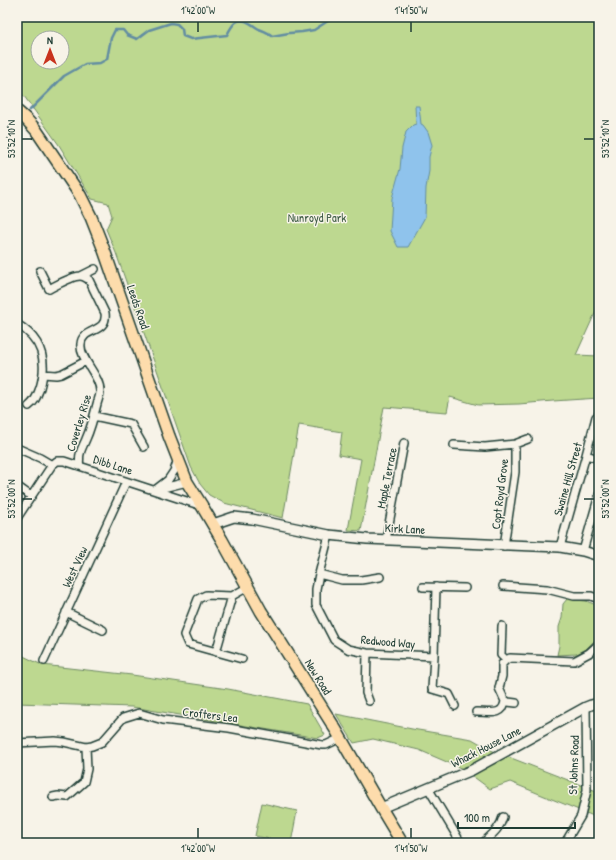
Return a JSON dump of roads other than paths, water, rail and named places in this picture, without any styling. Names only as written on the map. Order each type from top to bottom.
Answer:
[{"type":"main road","name":"Leeds Road","points":[[17,111],[36,130],[80,196],[91,217],[187,482],[213,524]]},
{"type":"main road","name":"New Road","points":[[213,524],[261,611],[339,734],[402,843]]},
{"type":"street","points":[[40,271],[49,289],[95,269]]},
{"type":"street","name":"Coverley Rise","points":[[79,466],[80,454],[94,416],[100,392],[100,386],[86,361],[81,349],[81,344],[84,336],[102,325],[106,318],[89,280],[86,277],[81,276]]},
{"type":"street","points":[[17,324],[28,331],[40,349],[43,358],[44,367],[42,379],[36,399],[34,403],[29,406]]},
{"type":"street","points":[[43,374],[61,374],[86,361]]},
{"type":"street","points":[[94,416],[131,424],[144,447]]},
{"type":"street","name":"Swaine Hill Street","points":[[560,547],[596,417]]},
{"type":"street","name":"Copt Royd Grove","points":[[454,445],[485,446],[515,444],[528,439]]},
{"type":"street","name":"Maple Terrace","points":[[386,540],[404,443]]},
{"type":"street","name":"Copt Royd Grove","points":[[504,546],[515,472],[515,444]]},
{"type":"street","points":[[17,448],[52,465],[17,518]]},
{"type":"street","points":[[586,456],[599,459]]},
{"type":"street","points":[[155,490],[168,480],[174,471],[178,459]]},
{"type":"street","name":"Dibb Lane","points":[[52,465],[57,461],[64,461],[202,506]]},
{"type":"street","name":"West View","points":[[44,661],[126,482]]},
{"type":"street","name":"Dibb Lane","points":[[155,490],[187,482]]},
{"type":"street","points":[[17,486],[31,496]]},
{"type":"street","points":[[583,551],[599,495]]},
{"type":"street","name":"Kirk Lane","points":[[213,524],[234,517],[252,519],[329,535],[386,540],[504,546],[560,547],[583,551],[599,556]]},
{"type":"street","name":"Redwood Way","points":[[329,535],[316,589],[316,605],[334,640],[348,649],[367,653],[434,656]]},
{"type":"street","points":[[319,574],[342,580],[360,580],[380,577]]},
{"type":"street","points":[[503,586],[547,589],[574,596],[591,596],[599,599]]},
{"type":"street","points":[[242,659],[188,644],[184,635],[198,599],[206,595],[232,596],[248,587]]},
{"type":"street","points":[[423,587],[465,588]]},
{"type":"street","points":[[436,587],[432,689],[449,694],[456,706]]},
{"type":"street","points":[[216,652],[232,596]]},
{"type":"street","points":[[66,612],[103,630]]},
{"type":"street","points":[[502,626],[502,655],[506,660]]},
{"type":"street","points":[[476,712],[494,713],[500,712],[503,709],[505,700],[499,688],[502,676],[502,664],[506,660],[510,658],[574,661],[589,653],[599,644]]},
{"type":"street","points":[[367,653],[366,693],[369,701]]},
{"type":"street","points":[[505,700],[516,703]]},
{"type":"street","name":"Whack House Lane","points":[[381,808],[472,770],[586,707],[599,703]]},
{"type":"street","name":"St Johns Road","points":[[565,843],[581,816],[587,790],[586,707]]},
{"type":"street","name":"Crofters Lea","points":[[86,747],[102,742],[123,718],[139,713],[163,720],[229,728],[322,745],[326,745],[339,734]]},
{"type":"street","points":[[17,743],[55,741],[86,747],[87,768],[84,782],[69,800],[58,796],[53,797]]},
{"type":"street","points":[[428,788],[461,843]]},
{"type":"street","points":[[483,843],[499,827],[502,817]]},
{"type":"water","points":[[415,106],[419,106],[421,124],[428,132],[432,145],[429,157],[425,217],[408,247],[398,247],[390,231],[392,198],[400,169],[402,148],[406,132],[416,124]]},
{"type":"waterway","points":[[30,110],[64,76],[85,64],[100,63],[107,59],[111,38],[115,30],[123,30],[127,35],[137,39],[149,30],[171,23],[177,24],[182,29],[183,36],[191,39],[227,35],[235,23],[242,20],[272,36],[314,30],[334,17]]},
{"type":"park label","name":"Nunroyd Park","points":[[317,218]]}]
